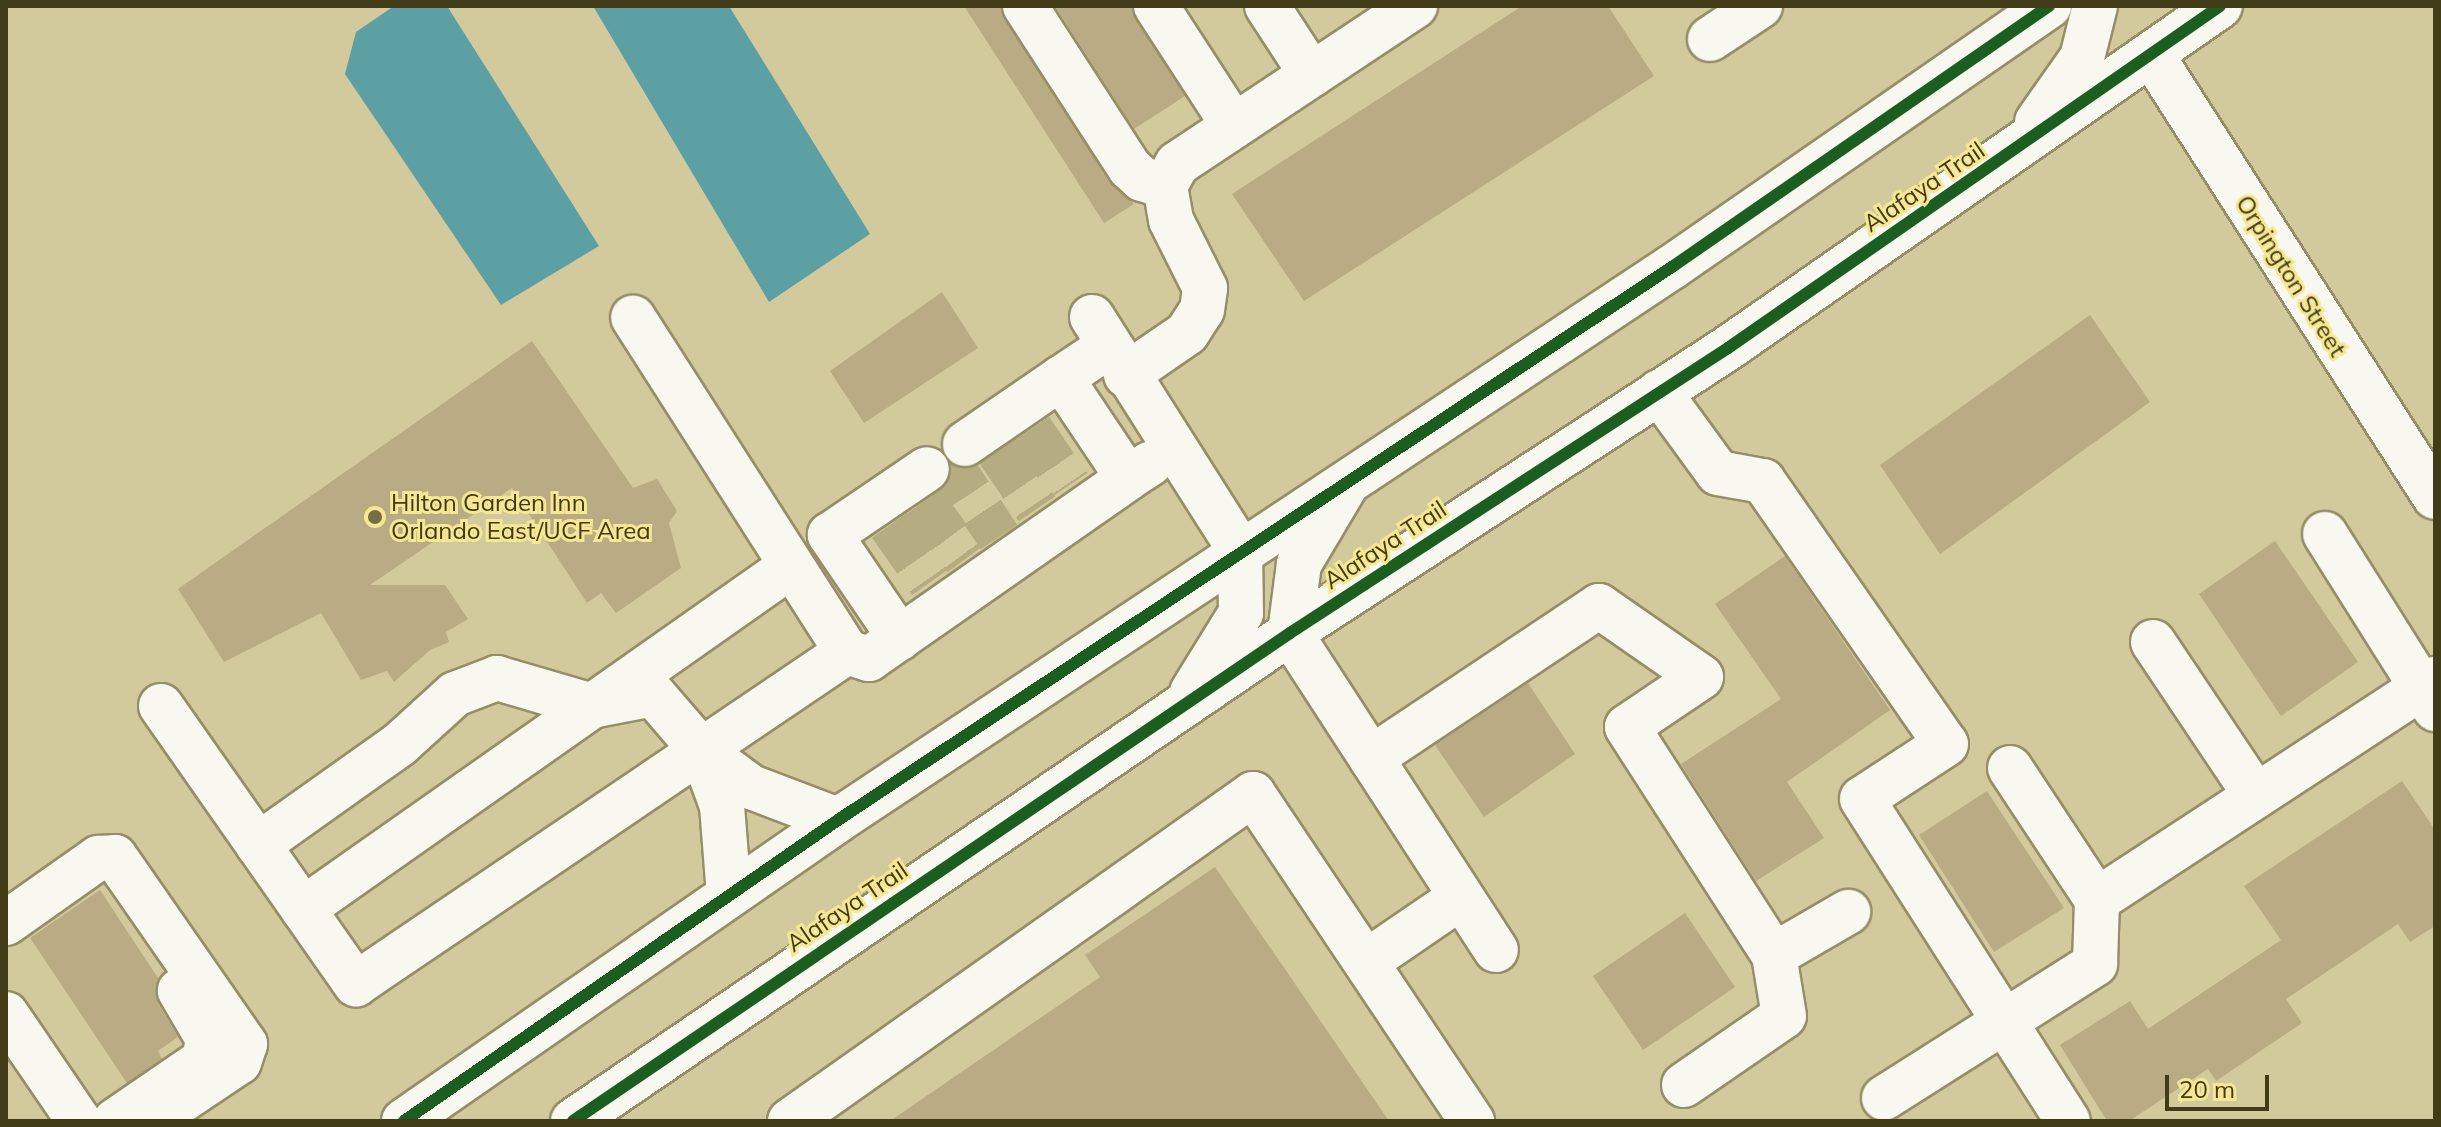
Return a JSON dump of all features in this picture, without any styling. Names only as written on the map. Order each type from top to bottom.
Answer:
[{"type":"main road","points":[[1025,6],[1130,168],[1142,179],[1165,186]]},
{"type":"main road","points":[[1156,6],[1234,126]]},
{"type":"main road","points":[[1267,6],[1312,75]]},
{"type":"main road","points":[[1710,39],[1760,6]]},
{"type":"main road","points":[[404,1121],[838,820],[1240,550],[1672,267],[2049,6]]},
{"type":"main road","points":[[2017,150],[2082,58],[2094,26],[2095,6]]},
{"type":"main road","name":"Alafaya Trail","points":[[573,1121],[1290,633],[1659,392],[2017,150],[2220,6]]},
{"type":"main road","points":[[999,433],[1061,378],[1109,346],[1187,333],[1202,310],[1205,288],[1171,220],[1165,186],[1177,164],[1312,75],[1390,13]]},
{"type":"main road","name":"Orpington Street","points":[[2151,54],[2435,497]]},
{"type":"main road","points":[[633,318],[847,652],[869,659],[900,638],[973,570],[1061,509],[1128,478],[1174,449]]},
{"type":"main road","points":[[1109,346],[1240,550],[1241,613],[1182,707]]},
{"type":"main road","points":[[1061,378],[1128,478]]},
{"type":"main road","points":[[1659,392],[1718,473],[1763,481],[1946,744],[1862,799],[2068,1121]]},
{"type":"main road","points":[[1352,476],[1299,564],[1290,633],[1496,950]]},
{"type":"main road","points":[[900,638],[830,535],[905,496]]},
{"type":"main road","points":[[2097,900],[2256,796],[2431,692],[2325,534]]},
{"type":"main road","points":[[303,909],[791,566]]},
{"type":"main road","points":[[1371,758],[1599,606],[1701,677],[1627,727],[1774,955],[1784,1016],[1684,1085]]},
{"type":"main road","points":[[2153,642],[2256,796]]},
{"type":"main road","points":[[161,706],[356,984],[847,652]]},
{"type":"main road","points":[[258,845],[400,744],[455,694],[497,678],[592,706],[653,694],[702,751],[751,787],[838,820]]},
{"type":"main road","points":[[702,751],[722,806],[729,894]]},
{"type":"main road","points":[[1884,1098],[2095,964],[2097,900],[2010,768]]},
{"type":"main road","points":[[790,1121],[1253,794],[1472,1121]]},
{"type":"main road","points":[[6,923],[98,858],[115,857],[245,1044],[239,1062],[151,1121]]},
{"type":"main road","points":[[115,1121],[196,1069],[204,1060],[208,1039],[122,901],[125,871]]},
{"type":"main road","points":[[1366,962],[1461,897]]},
{"type":"main road","points":[[1774,955],[1848,912]]},
{"type":"main road","points":[[6,1014],[79,1121]]},
{"type":"water","points":[[394,6],[447,6],[599,246],[501,305],[345,74],[356,32]]},
{"type":"water","points":[[593,6],[729,6],[870,234],[769,302]]},
{"type":"building","points":[[964,6],[1000,6],[1109,182],[1134,204],[1104,223]]},
{"type":"building","points":[[1055,6],[1131,6],[1185,96],[1134,129]]},
{"type":"building","points":[[1522,6],[1608,6],[1654,76],[1304,301],[1232,194]]},
{"type":"building","points":[[942,292],[978,348],[864,423],[830,371]]},
{"type":"building","points":[[2090,315],[2150,402],[1940,554],[1880,465]]},
{"type":"building","name":"Hilton Garden Inn Orlando East/UCF Area","points":[[532,341],[633,488],[657,479],[677,511],[669,523],[681,568],[616,613],[601,593],[587,603],[512,488],[370,585],[445,585],[468,619],[446,632],[449,642],[430,650],[394,682],[387,671],[361,680],[321,613],[224,662],[178,589]]},
{"type":"building","points":[[2275,541],[2358,662],[2281,716],[2199,594]]},
{"type":"building","points":[[1785,556],[1890,710],[1787,782],[1824,838],[1756,881],[1681,764],[1781,699],[1715,604]]},
{"type":"building","points":[[1528,683],[1575,754],[1484,817],[1435,745]]},
{"type":"building","points":[[2402,781],[2435,830],[2435,926],[2410,942],[2398,924],[2286,999],[2302,1023],[2216,1081],[2208,1069],[2129,1121],[2107,1121],[2060,1045],[2130,1001],[2148,1029],[2281,940],[2244,886]]},
{"type":"building","points":[[1987,791],[2064,908],[1994,952],[1919,835]]},
{"type":"building","points":[[1215,867],[1389,1121],[890,1121],[1100,977],[1085,955]]},
{"type":"building","points":[[100,890],[158,978],[158,1003],[178,1037],[158,1051],[162,1059],[127,1083],[30,938]]},
{"type":"building","points":[[1685,913],[1735,987],[1643,1050],[1593,976]]},
{"type":"tunnel","points":[[1031,429],[1069,485]]},
{"type":"tunnel","points":[[997,450],[1037,509]]},
{"type":"tunnel","points":[[946,457],[999,537]]},
{"type":"tunnel","points":[[923,502],[965,559]]},
{"type":"tunnel","points":[[890,525],[930,582]]},
{"type":"cycle path","points":[[404,1121],[838,820],[1672,267],[2049,6]]},
{"type":"cycle path","points":[[573,1121],[1290,633],[1728,348],[2220,6]]},
{"type":"place","name":"Hilton Garden Inn Orlando East/UCF Area","points":[[375,517]]}]
